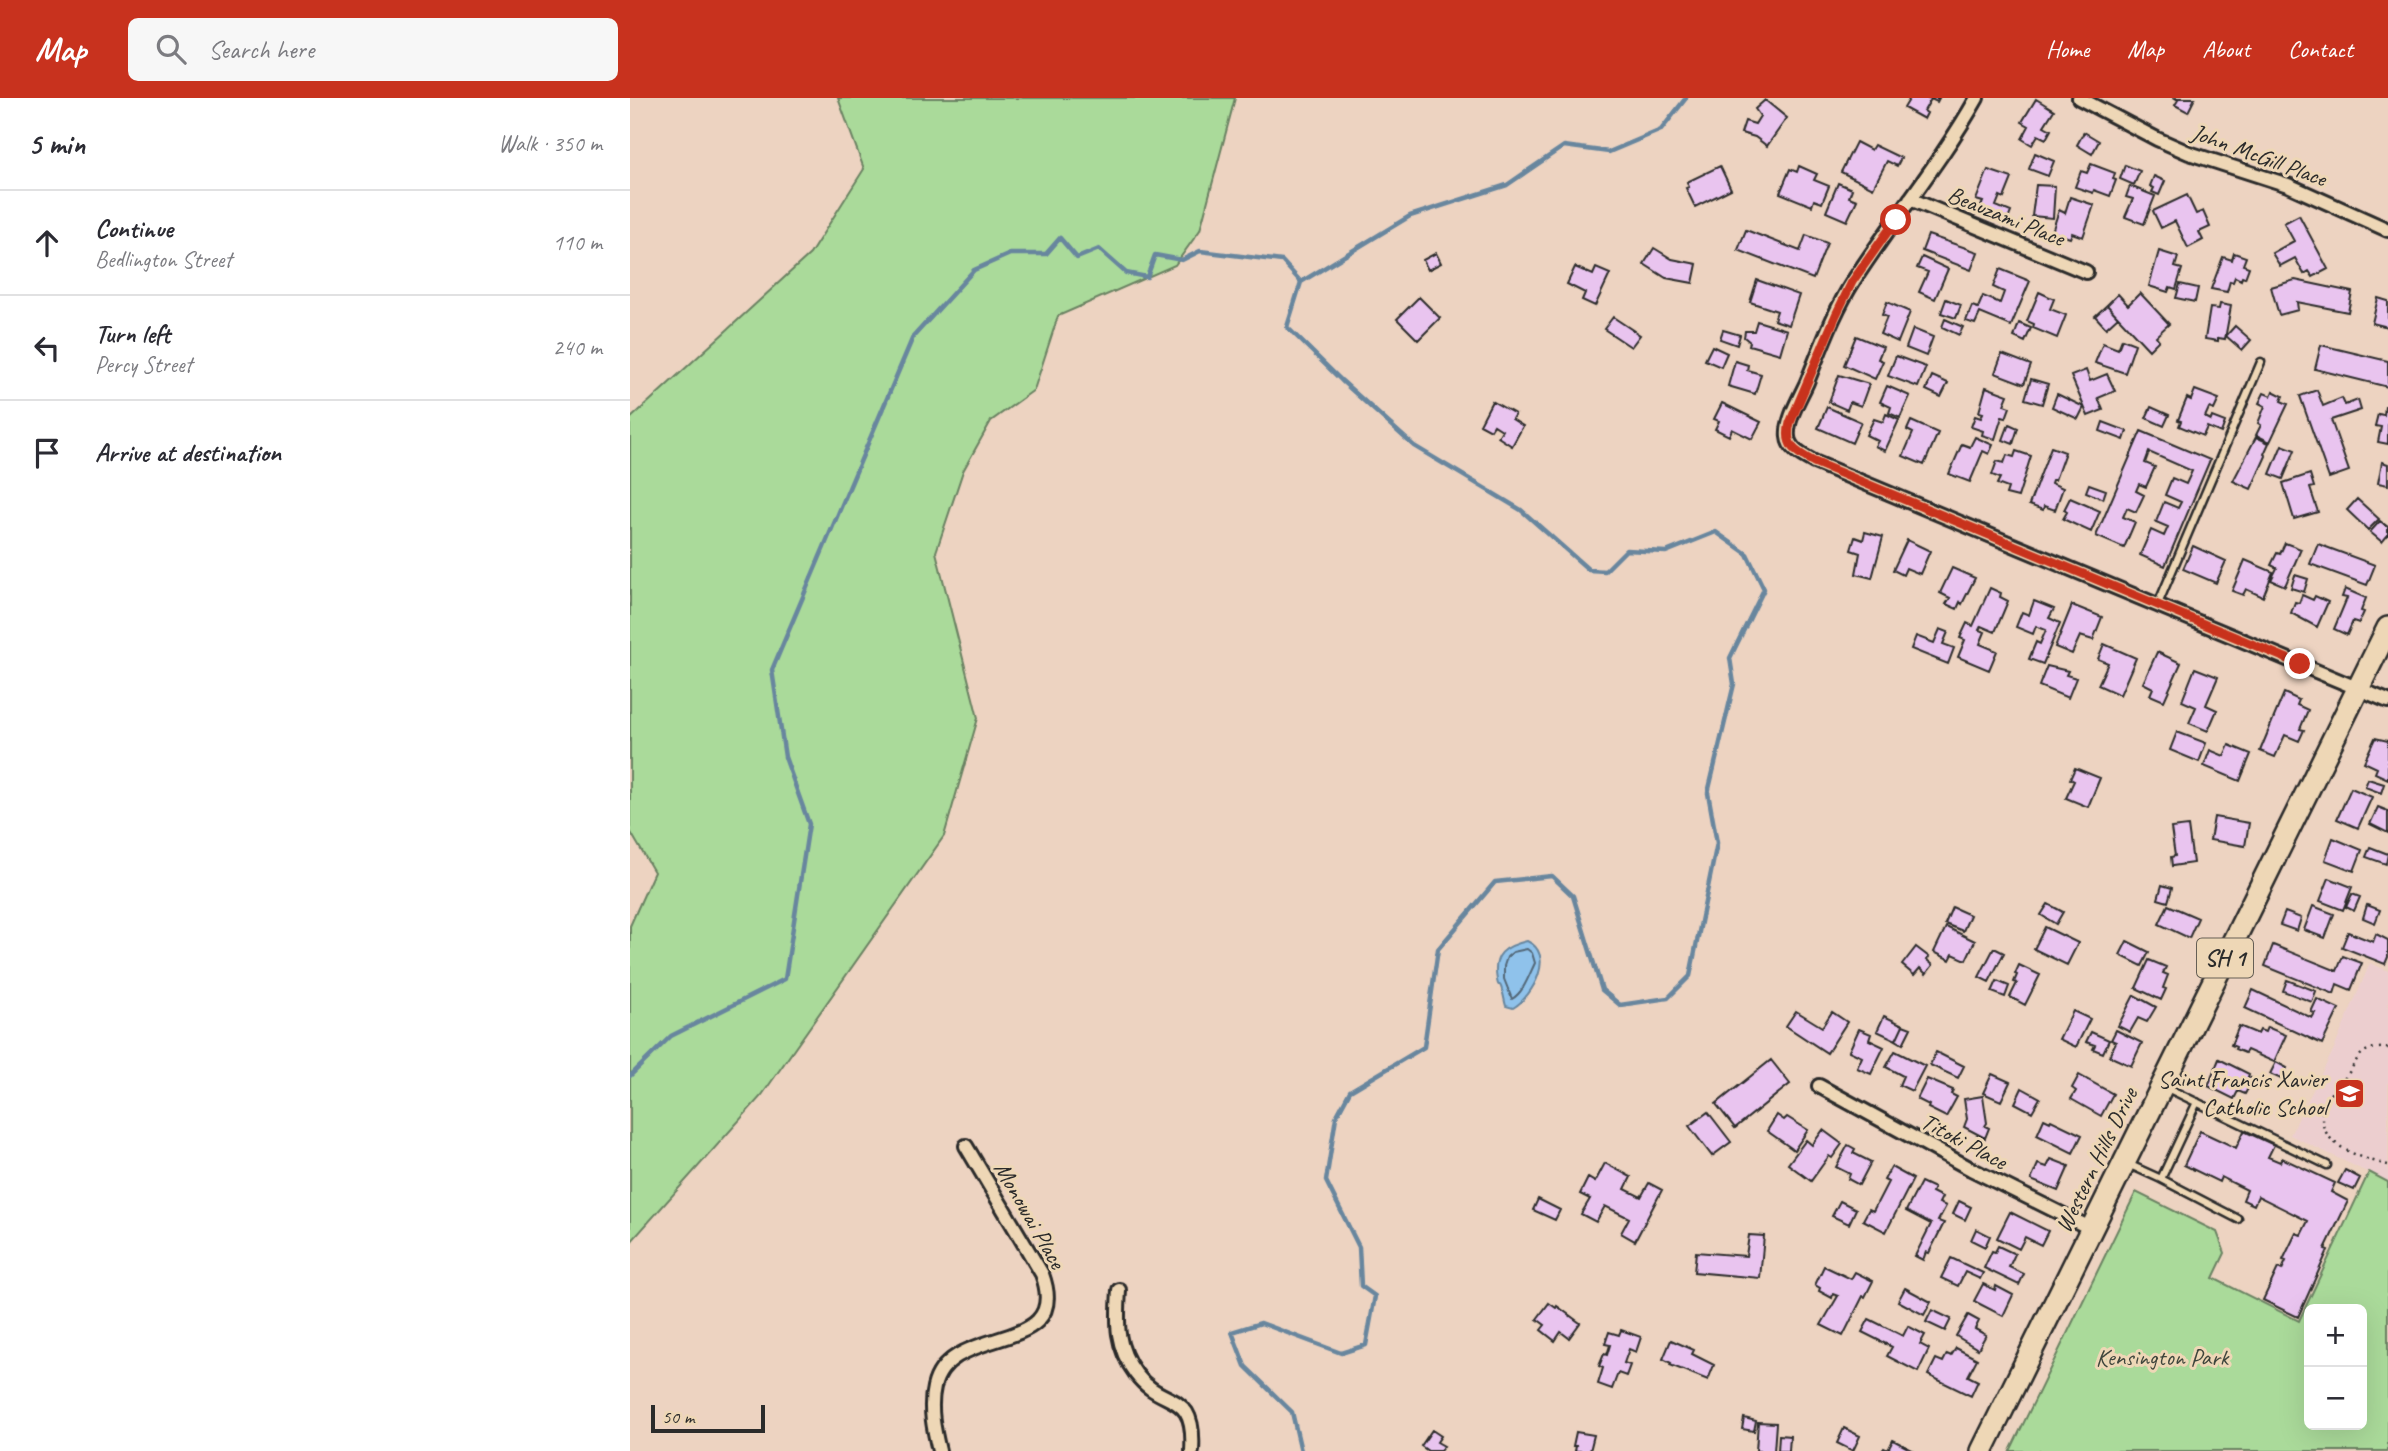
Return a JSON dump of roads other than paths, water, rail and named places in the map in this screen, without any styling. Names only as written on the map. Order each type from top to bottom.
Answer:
[{"type":"highway","name":"Western Hills Drive","points":[[1982,1451],[2388,628]]},
{"type":"street","points":[[1977,98],[1961,126],[1852,282],[1794,411],[1787,433],[1788,442],[1794,450],[1814,462],[2388,701]]},
{"type":"street","name":"John McGill Place","points":[[2079,98],[2189,153],[2288,185],[2388,230]]},
{"type":"street","name":"Beauzami Place","points":[[1910,199],[2086,272]]},
{"type":"street","name":"Titoki Place","points":[[1819,1086],[1971,1169],[2092,1229]]},
{"type":"street","name":"Monowai Place","points":[[939,1451],[931,1404],[934,1384],[943,1366],[958,1353],[1028,1329],[1039,1321],[1046,1307],[1048,1290],[1042,1274],[966,1146]]},
{"type":"street","points":[[1119,1290],[1117,1329],[1121,1346],[1136,1375],[1148,1386],[1181,1405],[1188,1413],[1191,1420],[1192,1451]]},
{"type":"lane","points":[[2158,604],[2260,362]]},
{"type":"lane","points":[[2162,1085],[2327,1165]]},
{"type":"lane","points":[[2161,1179],[2197,1102]]},
{"type":"lane","points":[[2125,1162],[2238,1219]]},
{"type":"water","points":[[1527,941],[1536,947],[1541,965],[1534,985],[1513,1008],[1506,1006],[1498,985],[1496,964],[1507,949]]},
{"type":"waterway","points":[[1301,1451],[1292,1412],[1245,1366],[1232,1332],[1261,1323],[1341,1353],[1366,1345],[1375,1296],[1361,1286],[1359,1247],[1326,1181],[1336,1117],[1350,1091],[1424,1047],[1438,949],[1495,882],[1552,876],[1573,896],[1602,990],[1620,1005],[1668,998],[1690,976],[1717,843],[1708,793],[1734,684],[1730,658],[1764,589],[1747,554],[1716,532],[1666,552],[1626,550],[1605,571],[1589,570],[1521,510],[1414,446],[1287,327],[1301,282],[1410,216],[1507,185],[1564,146],[1609,152],[1661,130],[1686,98]]},
{"type":"waterway","points":[[630,1076],[671,1036],[785,979],[809,824],[785,757],[772,670],[913,337],[974,270],[1010,254],[1046,254],[1060,238],[1077,258],[1099,249],[1126,273],[1147,277],[1155,255],[1182,260],[1200,251],[1282,261],[1301,282]]},
{"type":"place","name":"Saint Francis Xavier Catholic School","points":[[2350,1093]]},
{"type":"park label","name":"Kensington Park","points":[[2162,1357]]}]
